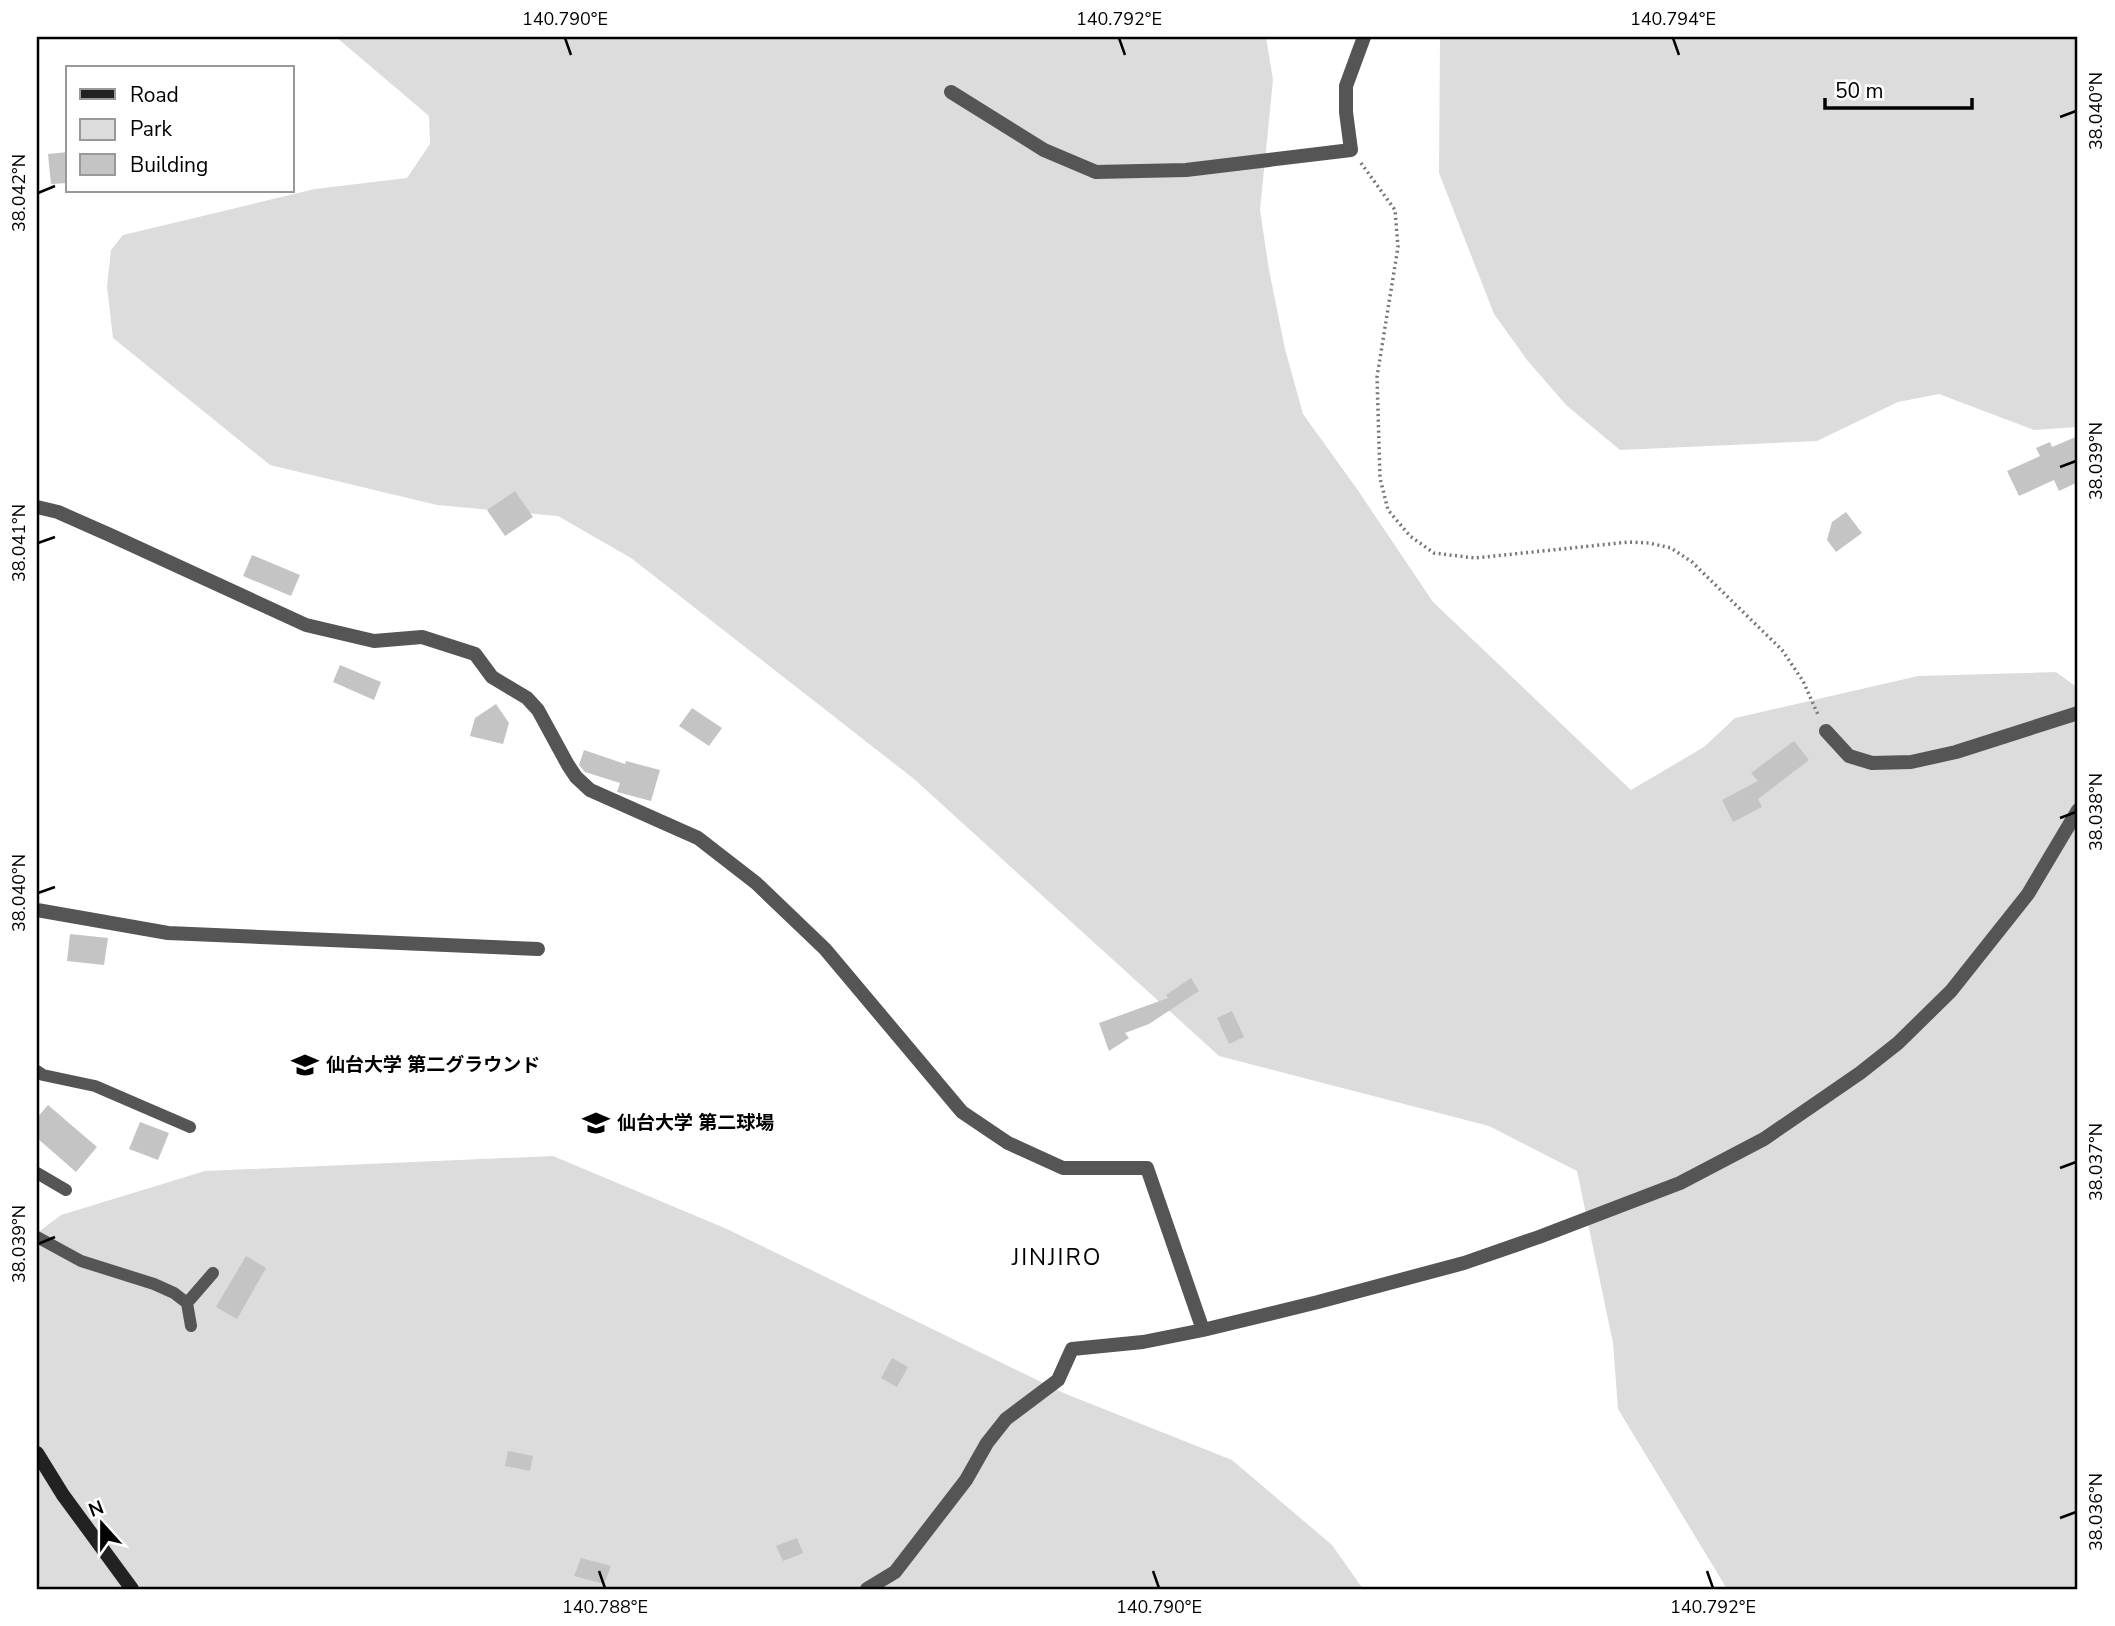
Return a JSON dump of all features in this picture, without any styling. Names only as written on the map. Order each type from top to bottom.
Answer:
[{"type":"main road","points":[[37,1453],[63,1495],[132,1589]]},
{"type":"street","points":[[951,92],[1044,150],[1096,172],[1186,170],[1351,150],[1346,86],[1364,37]]},
{"type":"street","points":[[37,507],[58,512],[100,530],[306,625],[374,641],[422,637],[475,654],[492,677],[527,698],[538,710],[568,765],[590,790],[698,838],[734,864],[794,917],[843,969],[874,1010],[962,1112],[1008,1143],[1063,1168],[1147,1168],[1203,1330]]},
{"type":"street","points":[[1826,731],[1849,756],[1872,763],[1911,762],[1956,752],[2078,713]]},
{"type":"street","points":[[867,1589],[895,1572],[966,1480],[987,1443],[1006,1419],[1058,1380],[1072,1349],[1143,1342],[1203,1330],[1464,1263],[1680,1183],[1764,1139],[1860,1073],[1898,1043],[1951,991],[2028,894],[2078,810]]},
{"type":"street","points":[[37,910],[167,933],[538,950]]},
{"type":"lane","points":[[37,1071],[43,1075],[95,1086],[190,1127]]},
{"type":"lane","points":[[37,1173],[66,1190]]},
{"type":"lane","points":[[37,1237],[81,1261],[155,1284],[173,1293],[187,1303],[191,1326]]},
{"type":"lane","points":[[187,1303],[213,1273]]},
{"type":"path","points":[[1351,150],[1395,210],[1398,247],[1377,377],[1380,478],[1388,510],[1410,536],[1434,553],[1475,558],[1629,542],[1671,548],[1692,562],[1782,650],[1802,681],[1826,731]]},
{"type":"green space","points":[[336,37],[1266,37],[1273,80],[1260,210],[1285,349],[1303,414],[1433,602],[1631,790],[1704,747],[1735,718],[1918,676],[2056,672],[2078,688],[2078,1589],[1727,1589],[1618,1409],[1613,1343],[1577,1171],[1489,1126],[1219,1056],[914,779],[631,558],[558,516],[437,505],[270,465],[113,338],[107,287],[111,250],[123,235],[315,189],[407,178],[430,144],[429,116]]},
{"type":"green space","points":[[1440,37],[2078,37],[2078,427],[2034,430],[1939,394],[1898,402],[1817,441],[1620,450],[1566,405],[1527,360],[1494,314],[1439,173]]},
{"type":"green space","points":[[553,1156],[727,1229],[1066,1394],[1232,1460],[1332,1545],[1363,1589],[41,1589],[37,1577],[37,1233],[61,1215],[205,1171]]},
{"type":"building","points":[[66,152],[66,183],[51,184],[48,154]]},
{"type":"building","points":[[2078,436],[2078,482],[2059,491],[2054,480],[2019,496],[2007,471],[2040,456],[2036,448],[2050,442],[2052,447]]},
{"type":"building","points":[[515,491],[533,517],[505,536],[487,510]]},
{"type":"building","points":[[1846,512],[1862,533],[1836,552],[1827,540],[1832,522]]},
{"type":"building","points":[[252,555],[300,575],[291,596],[243,576]]},
{"type":"building","points":[[340,665],[381,682],[374,700],[333,682]]},
{"type":"building","points":[[496,704],[509,723],[503,744],[470,736],[475,718]]},
{"type":"building","points":[[692,708],[722,728],[709,746],[679,726]]},
{"type":"building","points":[[1794,741],[1809,760],[1758,799],[1762,807],[1733,822],[1722,800],[1758,781],[1751,773]]},
{"type":"building","points":[[584,750],[625,764],[626,761],[660,770],[651,801],[617,792],[620,783],[585,772],[579,765]]},
{"type":"building","points":[[70,934],[108,938],[104,965],[67,961]]},
{"type":"building","points":[[1191,978],[1199,991],[1149,1024],[1125,1033],[1129,1038],[1109,1051],[1099,1023],[1168,998],[1166,995]]},
{"type":"building","points":[[1232,1011],[1244,1037],[1229,1044],[1217,1018]]},
{"type":"building","points":[[48,1105],[97,1147],[76,1172],[37,1138],[37,1118]]},
{"type":"building","points":[[140,1122],[169,1133],[158,1160],[129,1149]]},
{"type":"building","points":[[246,1256],[266,1268],[237,1319],[216,1307]]},
{"type":"building","points":[[892,1358],[908,1367],[897,1387],[881,1378]]},
{"type":"building","points":[[508,1451],[533,1456],[530,1471],[505,1466]]},
{"type":"building","points":[[797,1538],[803,1553],[783,1561],[776,1546]]},
{"type":"building","points":[[581,1558],[611,1566],[604,1584],[574,1576]]},
{"type":"place","name":"仙台大学 第二グラウンド","points":[[305,1065]]},
{"type":"place","name":"仙台大学 第二球場","points":[[596,1123]]},
{"type":"district","name":"JINJIRO","points":[[1057,1257]]}]
